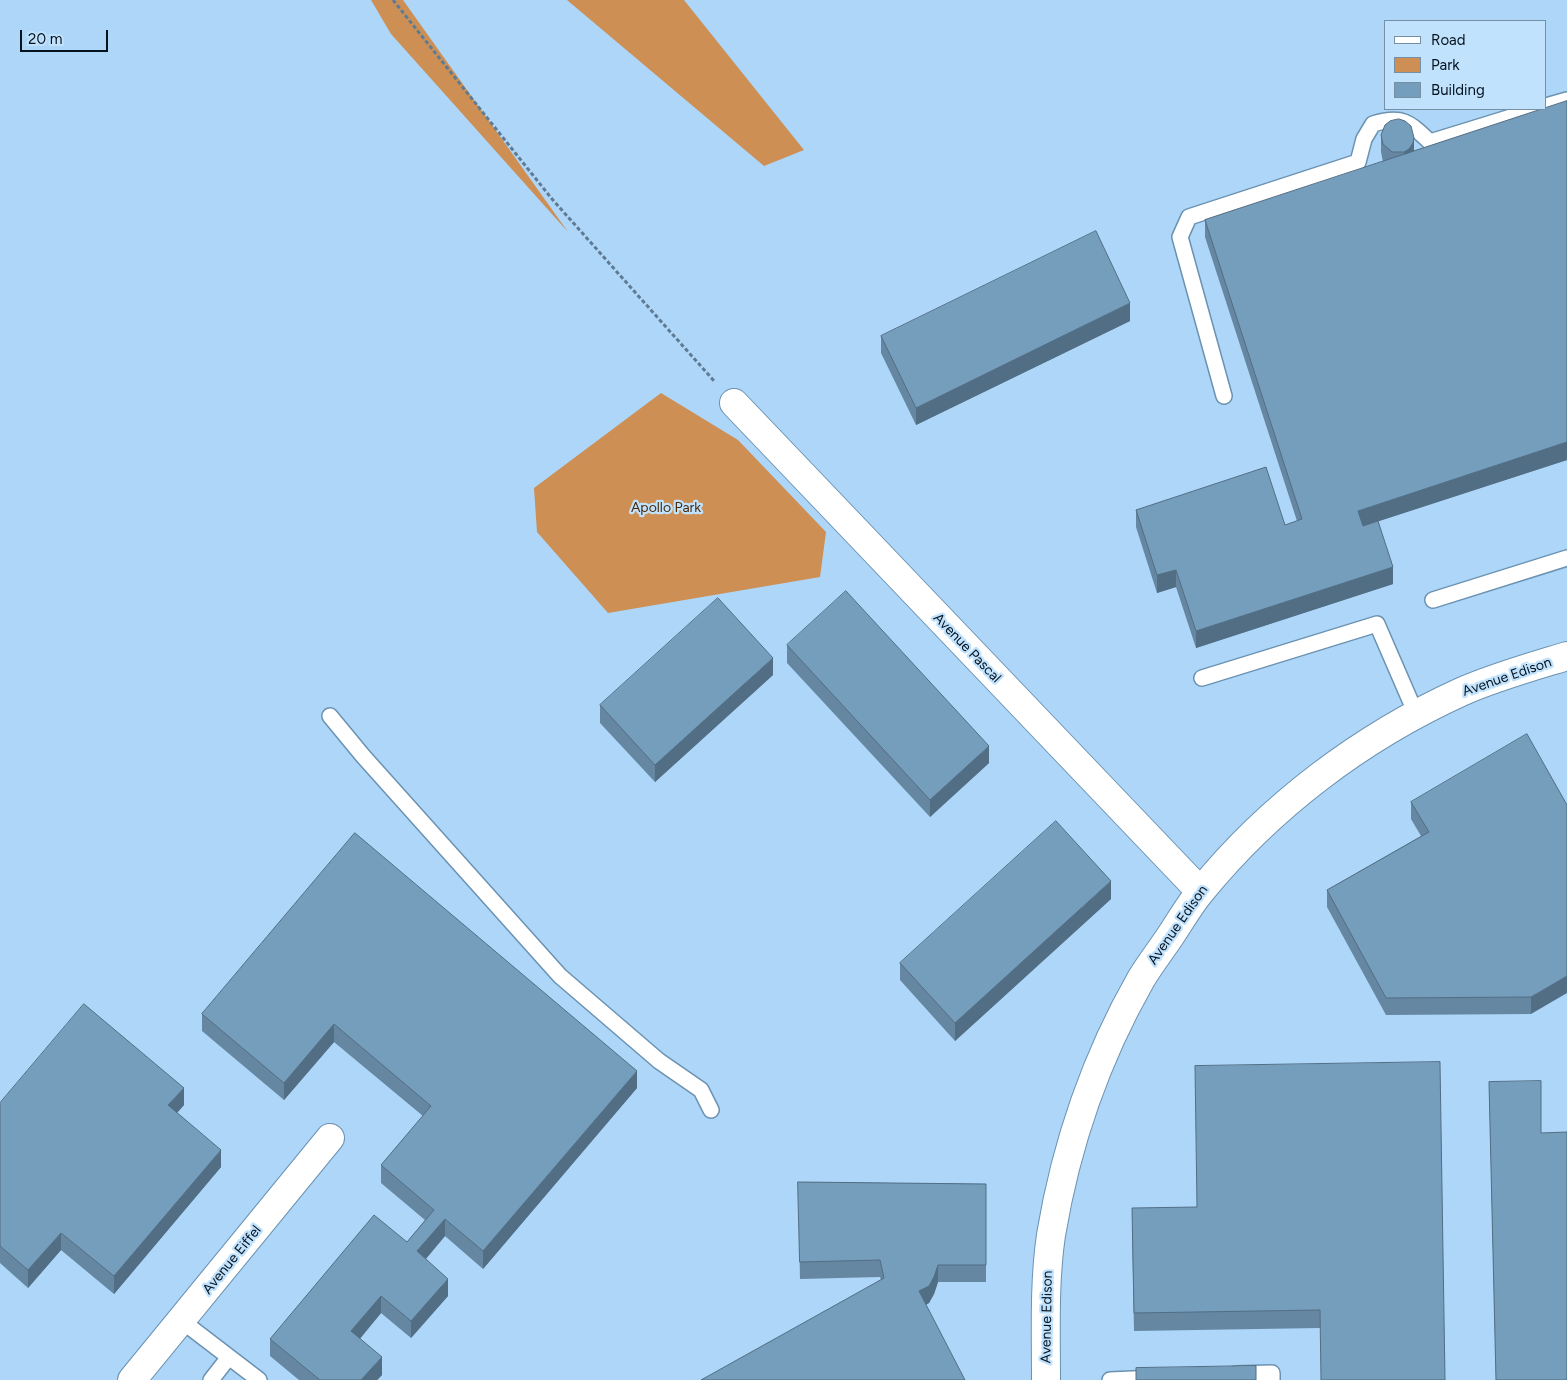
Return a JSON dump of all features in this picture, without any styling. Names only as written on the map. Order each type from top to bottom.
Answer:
[{"type":"street","name":"Avenue Pascal","points":[[734,403],[1200,892]]},
{"type":"street","name":"Avenue Edison","points":[[1046,1380],[1046,1295],[1051,1236],[1067,1158],[1080,1113],[1108,1042],[1142,978],[1200,892],[1250,837],[1310,784],[1362,746],[1416,714],[1462,692],[1508,674],[1567,656]]},
{"type":"street","name":"Avenue Eiffel","points":[[132,1380],[330,1138]]},
{"type":"lane","points":[[1547,106],[1567,100]]},
{"type":"lane","points":[[1224,396],[1180,237],[1189,217],[1358,162],[1364,138],[1373,124],[1391,118],[1413,125],[1430,142],[1535,110]]},
{"type":"lane","points":[[1433,600],[1567,558]]},
{"type":"lane","points":[[1202,678],[1377,624],[1416,714]]},
{"type":"lane","points":[[330,716],[363,756],[560,976],[659,1061],[701,1090],[711,1110]]},
{"type":"lane","points":[[182,1321],[259,1380]]},
{"type":"lane","points":[[211,1380],[229,1357]]},
{"type":"lane","points":[[1224,1375],[1272,1373],[1272,1380]]},
{"type":"lane","points":[[1110,1380],[1167,1377]]},
{"type":"path","points":[[393,0],[552,199],[734,403]]},
{"type":"green space","points":[[371,0],[403,0],[568,232],[391,34]]},
{"type":"green space","points":[[567,0],[684,0],[804,150],[764,166]]},
{"type":"green space","name":"Apollo Park","points":[[661,393],[738,440],[826,532],[820,577],[608,613],[537,532],[534,488]]},
{"type":"building","points":[[1567,101],[1567,442],[1358,511],[1363,526],[1378,521],[1393,567],[1196,631],[1176,570],[1157,575],[1136,510],[1266,467],[1285,525],[1302,519],[1205,220],[1540,110],[1547,110],[1547,108]]},
{"type":"building","points":[[1399,119],[1411,126],[1414,138],[1413,143],[1404,152],[1392,152],[1383,144],[1381,135],[1385,125],[1390,121]]},
{"type":"building","points":[[1096,231],[1130,303],[916,408],[881,336]]},
{"type":"building","points":[[846,591],[989,746],[930,800],[787,645]]},
{"type":"building","points":[[718,598],[773,658],[655,765],[600,705]]},
{"type":"building","points":[[1527,734],[1567,805],[1567,976],[1531,997],[1386,998],[1327,890],[1429,832],[1411,802]]},
{"type":"building","points":[[1056,821],[1111,881],[955,1023],[900,963]]},
{"type":"building","points":[[355,833],[637,1071],[483,1251],[445,1219],[417,1251],[448,1279],[411,1321],[381,1296],[351,1331],[382,1357],[361,1380],[320,1380],[270,1339],[374,1215],[407,1242],[434,1210],[381,1165],[431,1106],[334,1024],[284,1083],[202,1014]]},
{"type":"building","points":[[84,1004],[184,1088],[168,1105],[221,1150],[114,1276],[61,1233],[28,1270],[0,1246],[0,1103]]},
{"type":"building","points":[[1440,1062],[1445,1380],[1321,1380],[1320,1310],[1134,1313],[1132,1208],[1197,1207],[1195,1066]]},
{"type":"building","points":[[1541,1081],[1541,1133],[1567,1132],[1567,1380],[1496,1380],[1489,1082]]},
{"type":"building","points":[[798,1182],[986,1184],[986,1265],[938,1265],[929,1286],[919,1291],[965,1380],[701,1380],[884,1278],[880,1260],[800,1262]]},
{"type":"building","points":[[1256,1366],[1256,1380],[1136,1380],[1136,1368]]}]
